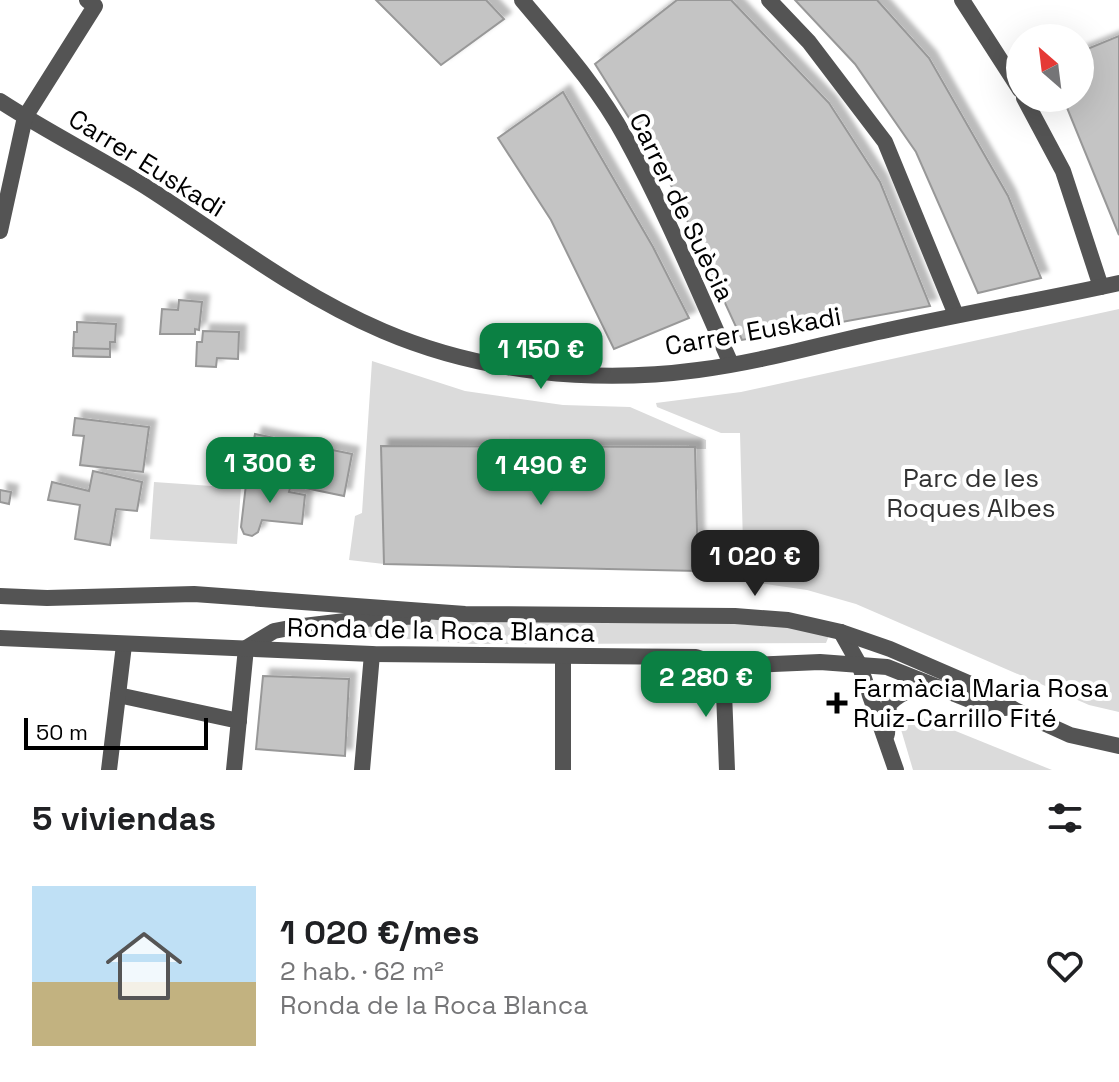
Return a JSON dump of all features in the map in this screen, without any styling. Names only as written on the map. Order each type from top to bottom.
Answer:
[{"type":"street","points":[[0,231],[25,117],[95,6],[87,0]]},
{"type":"street","name":"Carrer de Suècia","points":[[522,0],[571,59],[624,135],[731,364]]},
{"type":"street","points":[[769,0],[809,42],[885,142],[956,315]]},
{"type":"street","points":[[962,0],[1006,68]]},
{"type":"street","name":"Carrer Euskadi","points":[[0,101],[100,157],[320,302],[385,332],[435,349],[472,360],[558,374],[619,375],[698,370],[1119,283]]},
{"type":"street","points":[[1031,112],[1063,171],[1101,287]]},
{"type":"street","name":"Ronda de la Roca Blanca","points":[[0,596],[47,598],[194,594],[465,614]]},
{"type":"street","name":"Ronda de la Roca Blanca","points":[[246,648],[274,631],[362,619],[465,614],[735,616],[788,620],[841,632],[943,671],[980,688],[1015,710]]},
{"type":"street","points":[[841,632],[859,664],[896,770]]},
{"type":"street","name":"Ronda de la Roca Blanca","points":[[0,638],[372,654],[696,657],[723,666],[820,662],[859,664],[896,670],[975,702],[1015,710]]},
{"type":"street","points":[[109,770],[124,645]]},
{"type":"street","points":[[234,770],[246,648]]},
{"type":"street","points":[[362,770],[372,654]]},
{"type":"street","points":[[563,658],[563,770]]},
{"type":"street","points":[[723,666],[727,770]]},
{"type":"street","points":[[887,744],[889,704],[899,695],[911,689],[924,688],[953,693]]},
{"type":"street","points":[[118,695],[239,721]]},
{"type":"street","points":[[1015,710],[1070,735],[1119,746]]},
{"type":"green space","name":"Parc de les Roques Albes","points":[[1119,309],[1119,712],[1089,705],[856,604],[807,590],[744,581],[740,433],[721,433],[657,407],[656,403],[741,392]]},
{"type":"green space","points":[[372,361],[465,391],[563,405],[630,407],[706,440],[706,449],[382,446],[384,564],[349,560],[355,516],[362,513]]},
{"type":"green space","points":[[154,482],[241,488],[237,544],[150,539]]},
{"type":"green space","points":[[394,618],[759,623],[830,633],[826,643],[472,644],[383,637],[297,636],[295,627]]},
{"type":"green space","points":[[916,715],[1052,770],[913,770],[900,726]]},
{"type":"building","points":[[376,0],[486,0],[504,19],[441,65]]},
{"type":"building","points":[[677,0],[731,0],[829,103],[880,182],[930,306],[742,340],[670,183],[595,64]]},
{"type":"building","points":[[795,0],[877,0],[929,58],[1008,196],[1041,278],[978,293],[916,152],[855,64]]},
{"type":"building","points":[[1119,36],[1119,235],[1069,112],[1094,112],[1094,46]]},
{"type":"building","points":[[563,92],[653,247],[689,318],[614,349],[551,220],[498,138]]},
{"type":"building","points":[[179,300],[202,302],[199,330],[195,329],[195,334],[160,334],[162,309],[178,310]]},
{"type":"building","points":[[77,322],[116,324],[115,342],[110,342],[110,357],[73,356]]},
{"type":"building","points":[[203,331],[239,332],[238,359],[217,358],[216,367],[196,366],[197,342],[202,342]]},
{"type":"building","points":[[73,348],[110,349],[110,357],[73,356]]},
{"type":"building","points":[[75,418],[149,427],[143,472],[80,465],[84,436],[73,435]]},
{"type":"building","points":[[255,434],[352,454],[344,496],[247,476]]},
{"type":"building","points":[[381,446],[695,447],[698,571],[384,564]]},
{"type":"building","points":[[93,471],[142,482],[137,511],[116,509],[110,545],[75,539],[80,505],[48,500],[52,482],[89,491]]},
{"type":"building","points":[[247,476],[291,485],[289,492],[305,495],[302,524],[262,520],[258,532],[252,536],[244,534],[241,527]]},
{"type":"building","points":[[0,490],[11,492],[9,504],[0,502]]},
{"type":"building","points":[[263,676],[349,679],[345,756],[256,749]]},
{"type":"place","name":"Farmàcia Maria Rosa Ruiz-Carrillo Fité","points":[[837,703]]}]
